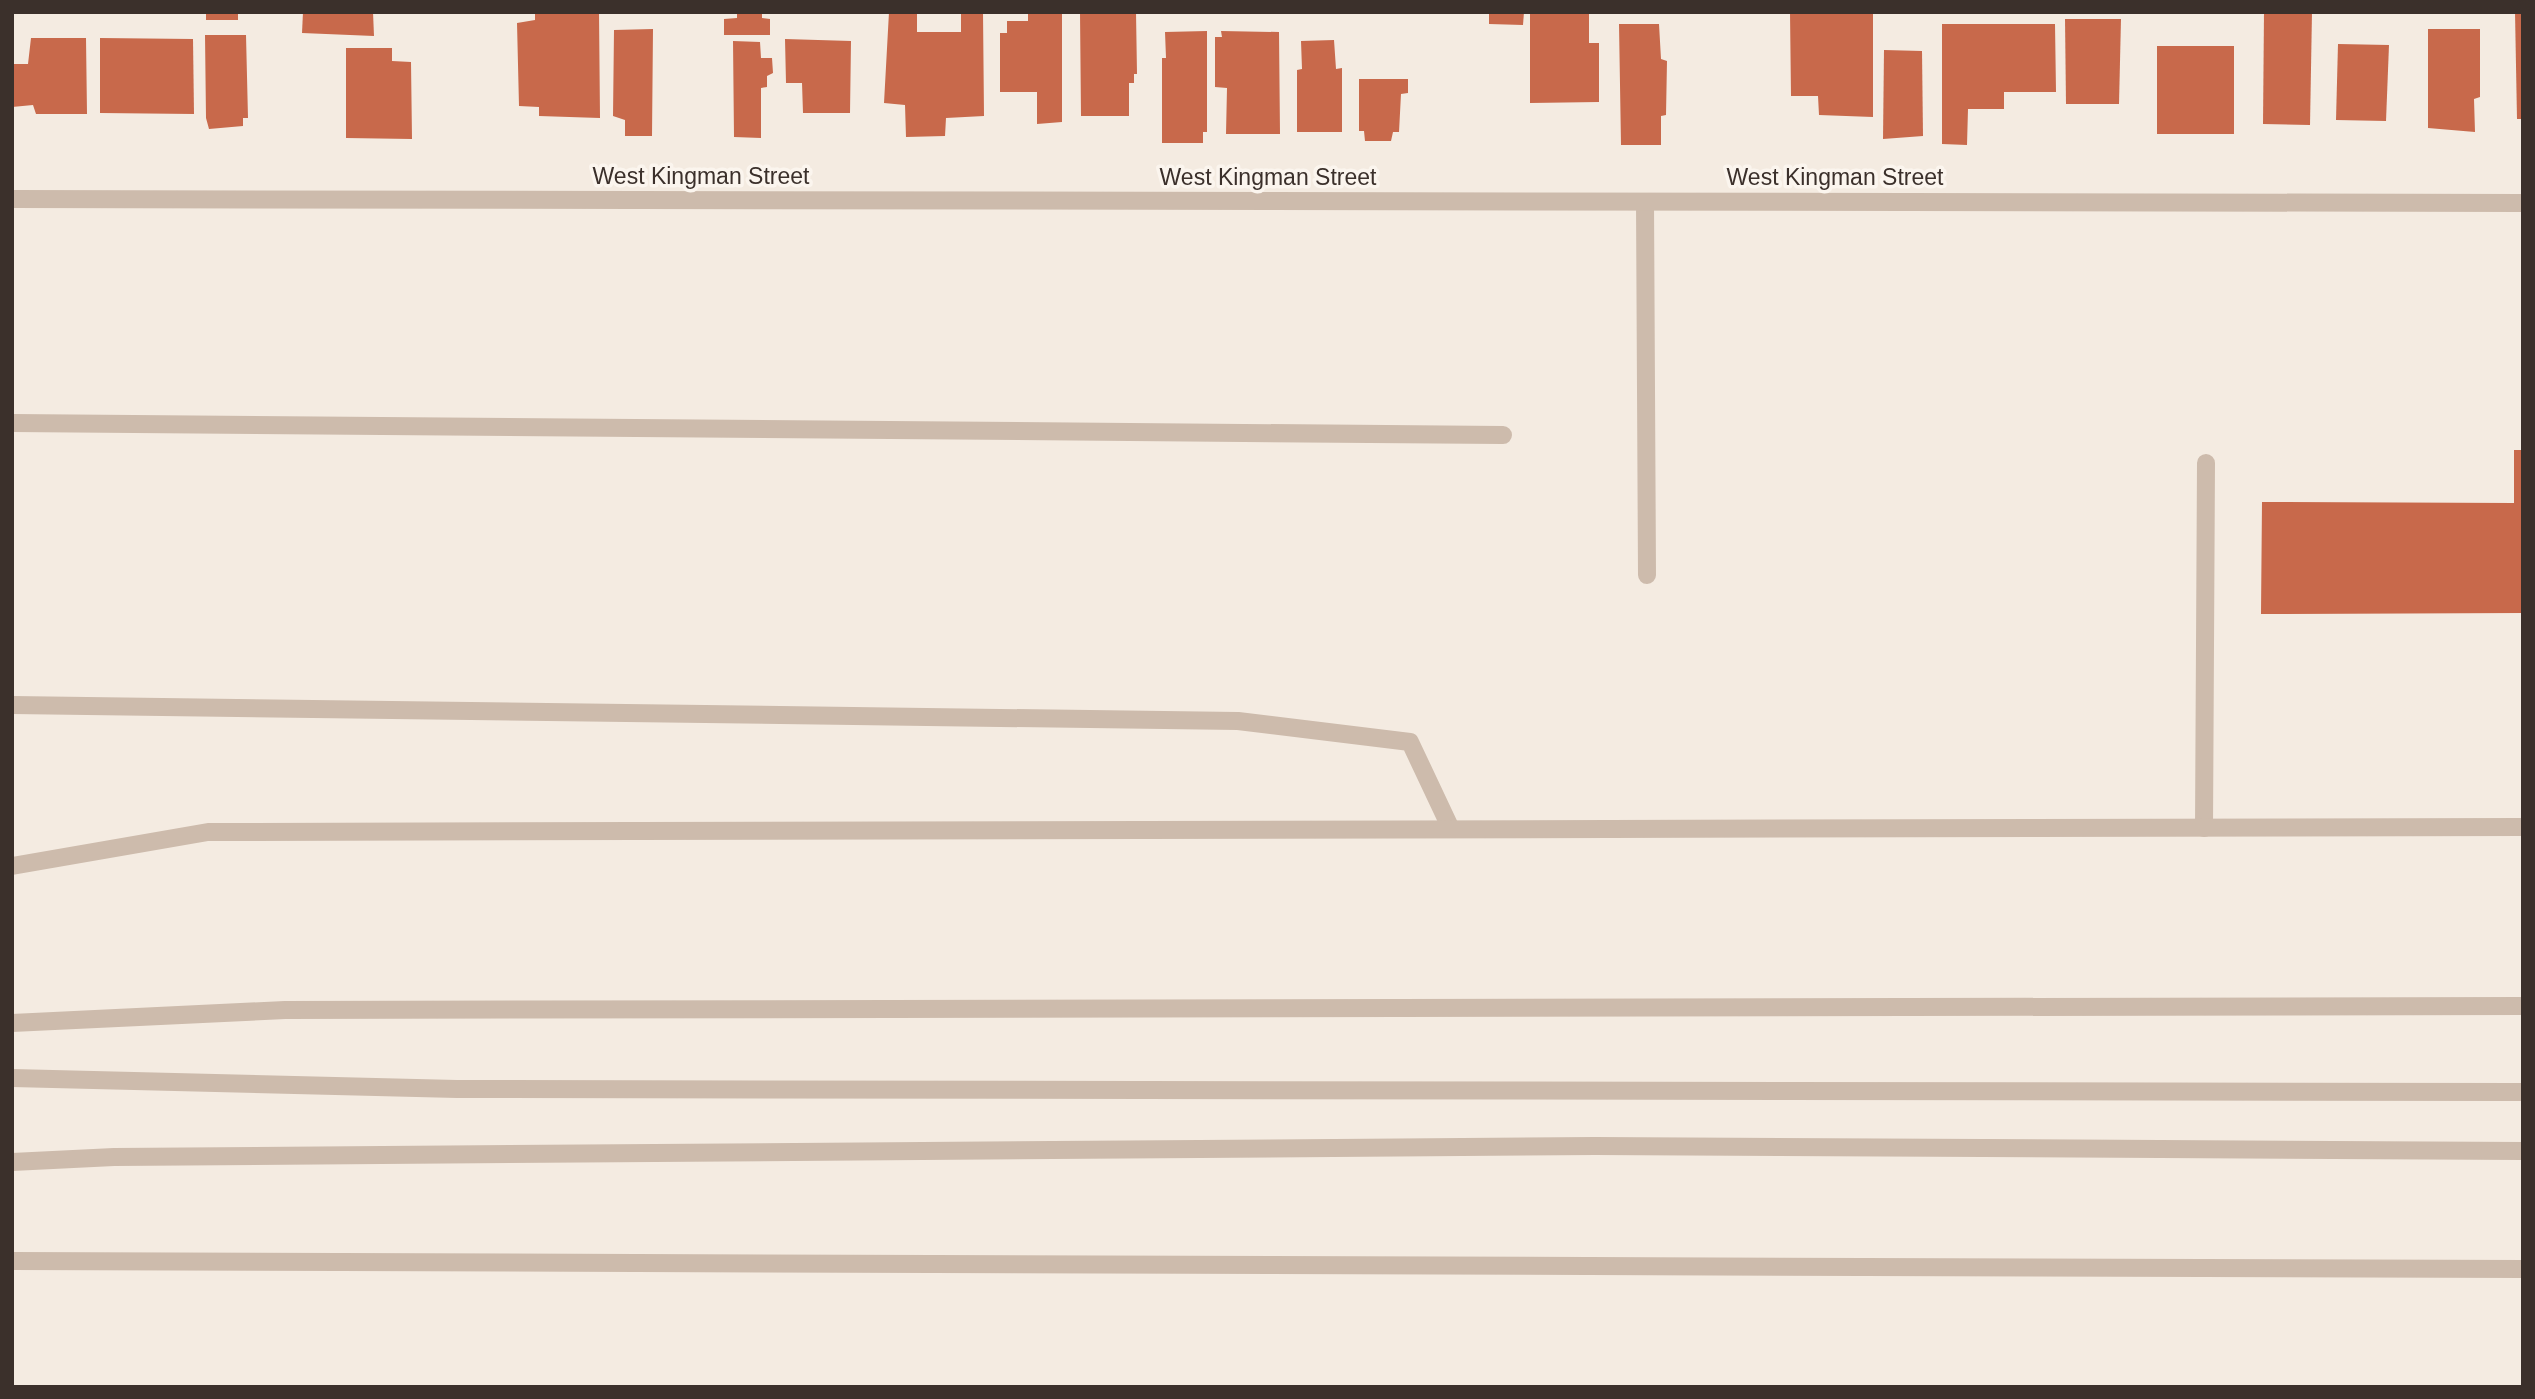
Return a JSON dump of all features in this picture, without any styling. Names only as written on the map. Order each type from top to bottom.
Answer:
[{"type":"street","name":"West Kingman Street","points":[[12,200],[2523,203]]},
{"type":"street","points":[[1645,202],[1647,575]]},
{"type":"street","points":[[12,423],[1503,435]]},
{"type":"street","points":[[2204,828],[2206,463]]},
{"type":"street","points":[[12,705],[1238,722],[1410,743],[1451,829]]},
{"type":"street","points":[[12,866],[208,832],[2523,827]]},
{"type":"street","points":[[12,1023],[298,1010],[2523,1006]]},
{"type":"street","points":[[12,1078],[457,1089],[2523,1092]]},
{"type":"street","points":[[12,1162],[128,1157],[1581,1146],[2523,1151]]},
{"type":"street","points":[[12,1261],[2523,1269]]},
{"type":"building","points":[[206,12],[238,12],[238,20],[206,20]]},
{"type":"building","points":[[303,12],[373,12],[374,36],[302,33]]},
{"type":"building","points":[[535,12],[599,12],[600,118],[539,116],[539,107],[519,106],[517,23],[535,20]]},
{"type":"building","points":[[737,12],[762,12],[762,18],[770,19],[770,35],[724,35],[724,19],[737,18]]},
{"type":"building","points":[[889,12],[917,12],[917,32],[961,32],[961,12],[983,12],[984,116],[946,118],[945,136],[906,137],[905,105],[884,103]]},
{"type":"building","points":[[1028,12],[1062,12],[1062,122],[1037,124],[1037,92],[1000,92],[1000,33],[1007,33],[1007,21],[1028,21]]},
{"type":"building","points":[[1080,12],[1136,12],[1137,74],[1134,74],[1134,83],[1129,83],[1129,116],[1081,116]]},
{"type":"building","points":[[1489,12],[1524,12],[1523,25],[1489,24]]},
{"type":"building","points":[[1530,12],[1589,12],[1589,43],[1599,43],[1599,102],[1530,103]]},
{"type":"building","points":[[1790,12],[1873,12],[1873,117],[1819,115],[1818,96],[1791,96]]},
{"type":"building","points":[[2264,12],[2312,12],[2310,125],[2263,124]]},
{"type":"building","points":[[2515,12],[2523,12],[2523,119],[2517,119]]},
{"type":"building","points":[[2065,19],[2121,19],[2119,104],[2066,104]]},
{"type":"building","points":[[1619,24],[1659,24],[1661,59],[1667,61],[1666,115],[1661,116],[1661,145],[1621,145]]},
{"type":"building","points":[[1942,24],[2055,24],[2056,92],[2004,92],[2004,109],[1968,109],[1967,145],[1942,144]]},
{"type":"building","points":[[653,29],[652,136],[625,136],[625,120],[613,116],[614,30]]},
{"type":"building","points":[[2428,29],[2480,29],[2480,97],[2474,99],[2475,132],[2428,128]]},
{"type":"building","points":[[1207,31],[1207,132],[1203,132],[1203,143],[1162,143],[1162,58],[1166,58],[1165,32]]},
{"type":"building","points":[[1221,31],[1279,32],[1280,134],[1226,134],[1227,88],[1215,87],[1215,37],[1222,37]]},
{"type":"building","points":[[205,35],[246,35],[248,118],[243,118],[243,126],[209,129],[206,118]]},
{"type":"building","points":[[31,38],[86,38],[87,114],[36,114],[33,105],[12,107],[12,64],[28,64]]},
{"type":"building","points":[[100,38],[193,39],[194,114],[100,113]]},
{"type":"building","points":[[785,39],[851,41],[850,113],[803,113],[802,83],[786,83]]},
{"type":"building","points":[[1334,40],[1336,69],[1342,68],[1342,132],[1297,132],[1297,70],[1302,69],[1301,41]]},
{"type":"building","points":[[733,41],[760,42],[761,58],[772,58],[773,73],[767,76],[767,87],[761,88],[761,138],[734,137]]},
{"type":"building","points":[[2338,44],[2389,45],[2386,121],[2336,120]]},
{"type":"building","points":[[2157,46],[2234,46],[2234,134],[2157,134]]},
{"type":"building","points":[[346,48],[392,48],[392,61],[411,62],[412,139],[346,138]]},
{"type":"building","points":[[1884,50],[1922,51],[1923,136],[1883,139]]},
{"type":"building","points":[[1359,79],[1408,79],[1408,93],[1401,94],[1399,132],[1393,132],[1391,141],[1365,141],[1364,131],[1359,131]]},
{"type":"building","points":[[2514,450],[2523,450],[2523,613],[2261,614],[2262,502],[2514,503]]}]
